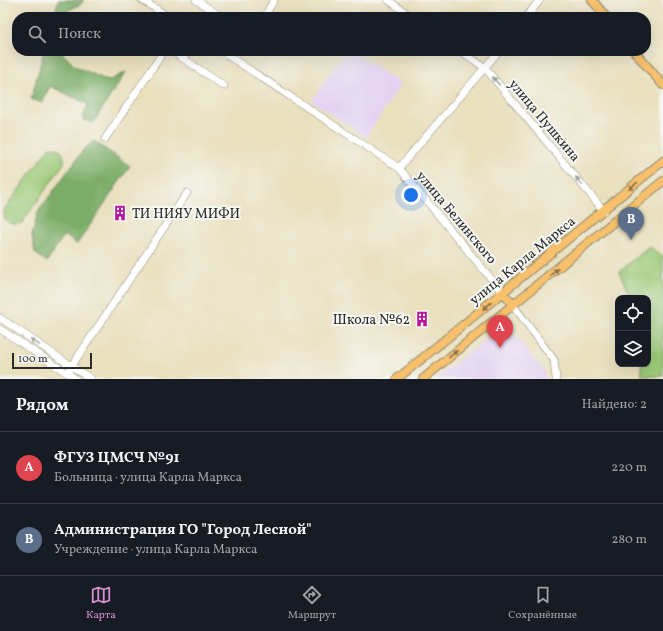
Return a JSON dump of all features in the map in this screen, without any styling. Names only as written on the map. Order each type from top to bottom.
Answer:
[{"type":"main road","points":[[592,0],[602,12]]},
{"type":"main road","points":[[598,0],[608,12]]},
{"type":"main road","points":[[638,56],[663,85]]},
{"type":"main road","points":[[644,56],[663,79]]},
{"type":"main road","name":"улица Карла Маркса","points":[[397,379],[604,211],[663,161]]},
{"type":"main road","name":"улица Карла Маркса","points":[[423,379],[663,181]]},
{"type":"main road","name":"улица Белинского","points":[[503,293],[514,305]]},
{"type":"street","points":[[142,0],[161,12]]},
{"type":"street","points":[[196,0],[214,12]]},
{"type":"street","points":[[267,12],[274,0]]},
{"type":"street","points":[[388,0],[405,12]]},
{"type":"street","points":[[530,12],[540,0]]},
{"type":"street","points":[[105,139],[161,56]]},
{"type":"street","points":[[179,56],[224,86]]},
{"type":"street","name":"улица Белинского","points":[[229,56],[399,168],[503,293]]},
{"type":"street","name":"улица Пушкина","points":[[468,56],[485,68],[604,211]]},
{"type":"street","points":[[399,168],[495,56]]},
{"type":"street","points":[[67,373],[187,193]]},
{"type":"street","name":"улица Белинского","points":[[514,305],[554,360],[556,379]]},
{"type":"street","points":[[0,318],[91,379]]},
{"type":"street","points":[[0,328],[76,379]]},
{"type":"shaded area","points":[[342,56],[359,56],[401,84],[366,137],[312,101]]},
{"type":"shaded area","points":[[505,324],[545,372],[545,379],[435,379]]},
{"type":"green space","points":[[58,0],[84,0],[81,4],[67,12],[55,12]]},
{"type":"green space","points":[[43,56],[65,56],[75,66],[108,81],[126,72],[93,123],[82,119],[88,104],[50,86],[42,103],[31,99]]},
{"type":"green space","points":[[94,141],[130,166],[77,244],[64,235],[47,262],[35,253],[32,235],[38,212],[84,149]]},
{"type":"green space","points":[[52,147],[62,152],[64,163],[22,223],[11,224],[5,218],[4,210],[49,148]]},
{"type":"green space","points":[[649,247],[663,256],[663,376],[642,376],[641,367],[651,367],[651,295],[630,295],[619,272]]},
{"type":"place","name":"ТИ НИЯУ МИФИ","points":[[120,213]]},
{"type":"place","name":"Администрация ГО \"Город Лесной\"","points":[[631,240]]},
{"type":"place","name":"Школа №62","points":[[422,319]]},
{"type":"place","name":"ФГУЗ ЦМСЧ №91","points":[[500,348]]}]
